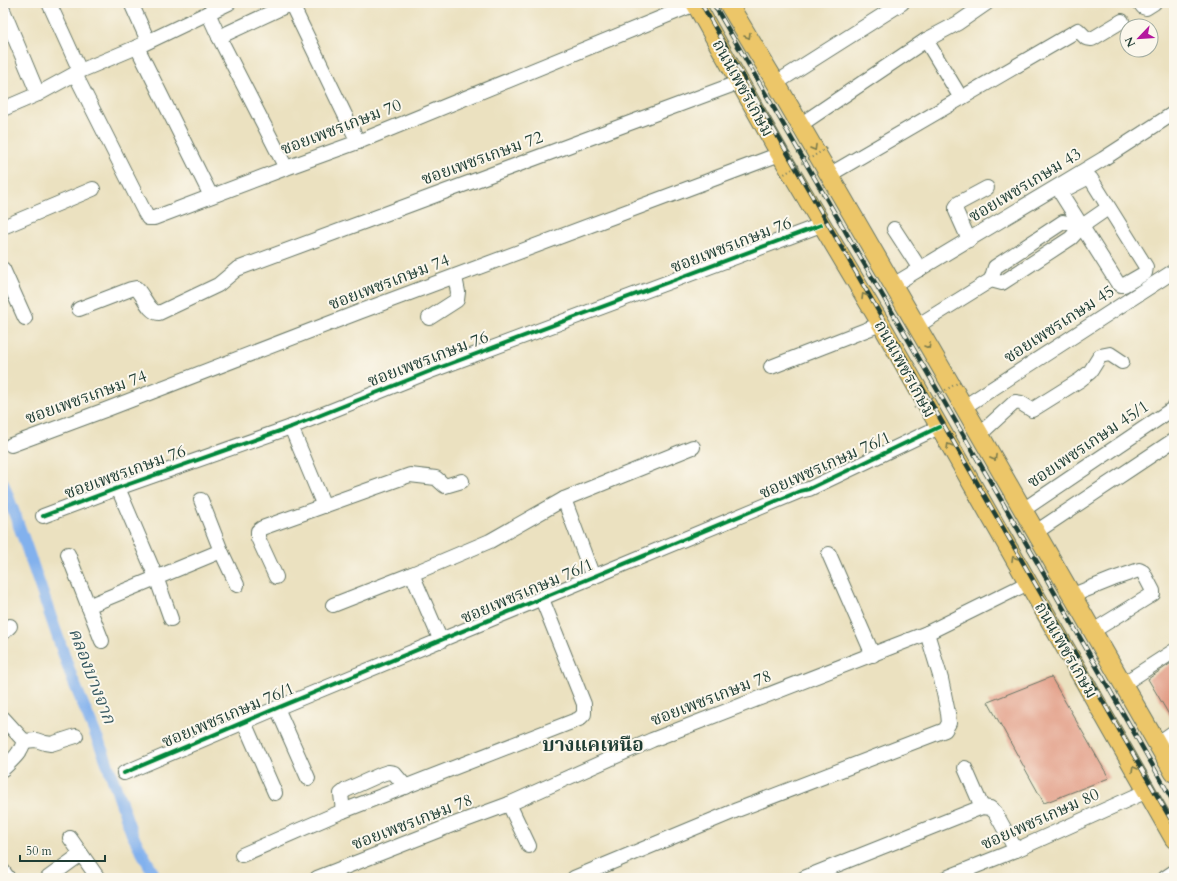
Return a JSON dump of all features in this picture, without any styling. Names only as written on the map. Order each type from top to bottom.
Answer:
[{"type":"main road","name":"ถนนเพชรเกษม","points":[[695,3],[821,225],[881,324],[1174,839]]},
{"type":"main road","name":"ถนนเพชรเกษม","points":[[728,3],[980,434],[1157,744],[1171,762]]},
{"type":"street","points":[[49,3],[78,73]]},
{"type":"street","points":[[131,3],[143,44],[211,196]]},
{"type":"street","points":[[219,37],[292,3],[358,142]]},
{"type":"street","name":"ซอยเพชรเกษม 70","points":[[78,73],[148,218],[154,218],[358,142],[695,3]]},
{"type":"street","points":[[776,83],[902,3]]},
{"type":"street","points":[[800,125],[926,40],[958,23],[988,3]]},
{"type":"street","points":[[1140,3],[1142,7],[1146,8],[1154,3]]},
{"type":"street","points":[[3,110],[78,73],[143,44],[217,7],[219,37],[286,168]]},
{"type":"street","points":[[4,15],[38,94]]},
{"type":"street","points":[[829,175],[1078,30],[1086,38],[1092,39],[1119,23]]},
{"type":"street","points":[[926,40],[961,98]]},
{"type":"street","name":"ซอยเพชรเกษม 72","points":[[79,309],[136,288],[141,292],[152,311],[159,313],[218,285],[237,269],[740,82]]},
{"type":"street","name":"ซอยเพชรเกษม 43","points":[[893,285],[1103,159],[1174,113]]},
{"type":"street","name":"ซอยเพชรเกษม 74","points":[[11,445],[780,154]]},
{"type":"street","points":[[1088,177],[1091,179],[1108,208],[1146,267],[1145,273],[1124,285],[1117,282],[1062,195],[1062,191],[1088,177]]},
{"type":"street","points":[[969,240],[956,211],[956,207],[959,203],[987,188]]},
{"type":"street","points":[[3,227],[93,189]]},
{"type":"street","points":[[916,326],[991,280],[994,267],[1063,222],[1082,226],[1108,208]]},
{"type":"street","name":"ซอยเพชรเกษม 76","points":[[43,516],[291,427],[428,372],[821,225]]},
{"type":"street","points":[[894,229],[920,269]]},
{"type":"street","points":[[3,269],[25,318]]},
{"type":"street","name":"ซอยเพชรเกษม 45","points":[[964,407],[1174,271]]},
{"type":"street","points":[[429,318],[457,300],[458,292],[455,277]]},
{"type":"street","points":[[771,367],[881,324]]},
{"type":"street","points":[[980,434],[1015,402],[1021,403],[1032,410],[1080,380],[1090,372],[1100,356],[1110,354],[1122,362]]},
{"type":"street","name":"ซอยเพชรเกษม 45/1","points":[[1023,510],[1174,408]]},
{"type":"street","points":[[291,427],[324,506]]},
{"type":"street","name":"ซอยเพชรเกษม 76/1","points":[[124,773],[800,491],[809,489],[939,427]]},
{"type":"street","points":[[1036,532],[1174,440]]},
{"type":"street","points":[[333,605],[412,574],[490,540],[564,499],[693,447]]},
{"type":"street","points":[[276,577],[258,538],[258,531],[262,528],[410,475],[436,478],[445,486],[462,481]]},
{"type":"street","points":[[118,488],[156,577],[171,619]]},
{"type":"street","points":[[564,499],[593,577]]},
{"type":"street","points":[[201,500],[221,551],[237,585]]},
{"type":"street","points":[[88,606],[221,551]]},
{"type":"street","points":[[68,554],[102,640]]},
{"type":"street","points":[[829,554],[873,655]]},
{"type":"street","points":[[1073,595],[1139,570],[1143,572],[1153,591],[1153,594],[1093,631]]},
{"type":"street","points":[[412,574],[441,641]]},
{"type":"street","name":"ซอยเพชรเกษม 78","points":[[317,878],[452,824],[509,804],[652,740],[927,633],[1028,583]]},
{"type":"street","points":[[242,855],[343,812],[579,719],[584,714],[584,704],[542,599]]},
{"type":"street","points":[[574,878],[737,810],[946,730],[949,723],[948,713],[941,679],[927,633]]},
{"type":"street","points":[[1123,684],[1174,651]]},
{"type":"street","points":[[277,708],[308,778]]},
{"type":"street","points":[[3,718],[24,740],[36,740],[51,744],[76,736]]},
{"type":"street","points":[[244,722],[275,793]]},
{"type":"street","points":[[1157,744],[1174,732]]},
{"type":"street","points":[[3,769],[22,748],[24,740]]},
{"type":"street","points":[[965,768],[982,807]]},
{"type":"street","points":[[343,812],[341,794],[346,790],[382,774],[388,772],[394,773],[406,787]]},
{"type":"street","name":"ซอยเพชรเกษม 80","points":[[946,878],[1016,850],[1146,791]]},
{"type":"street","points":[[509,804],[529,846]]},
{"type":"street","points":[[804,878],[982,807],[990,808],[995,812],[1016,850]]},
{"type":"street","points":[[70,838],[98,878]]},
{"type":"street","points":[[48,878],[81,854]]},
{"type":"street","points":[[3,871],[8,878]]},
{"type":"street","points":[[1165,878],[1174,872]]},
{"type":"path","points":[[781,176],[827,148]]},
{"type":"path","points":[[914,408],[962,381]]},
{"type":"building","points":[[1174,661],[1174,716],[1171,718],[1148,679]]},
{"type":"building","points":[[1051,677],[1109,778],[1044,803],[988,702]]},
{"type":"waterway","name":"คลองบางจาก","points":[[3,483],[72,678],[105,757],[132,834],[156,878]]},
{"type":"railway","points":[[701,3],[1174,825]]},
{"type":"railway","points":[[713,3],[1037,562],[1174,803]]},
{"type":"cycle path","points":[[43,516],[291,427],[428,372],[821,225]]},
{"type":"cycle path","points":[[124,773],[800,491],[809,489],[939,427]]},
{"type":"district","name":"บางแคเหนือ","points":[[593,745]]}]
